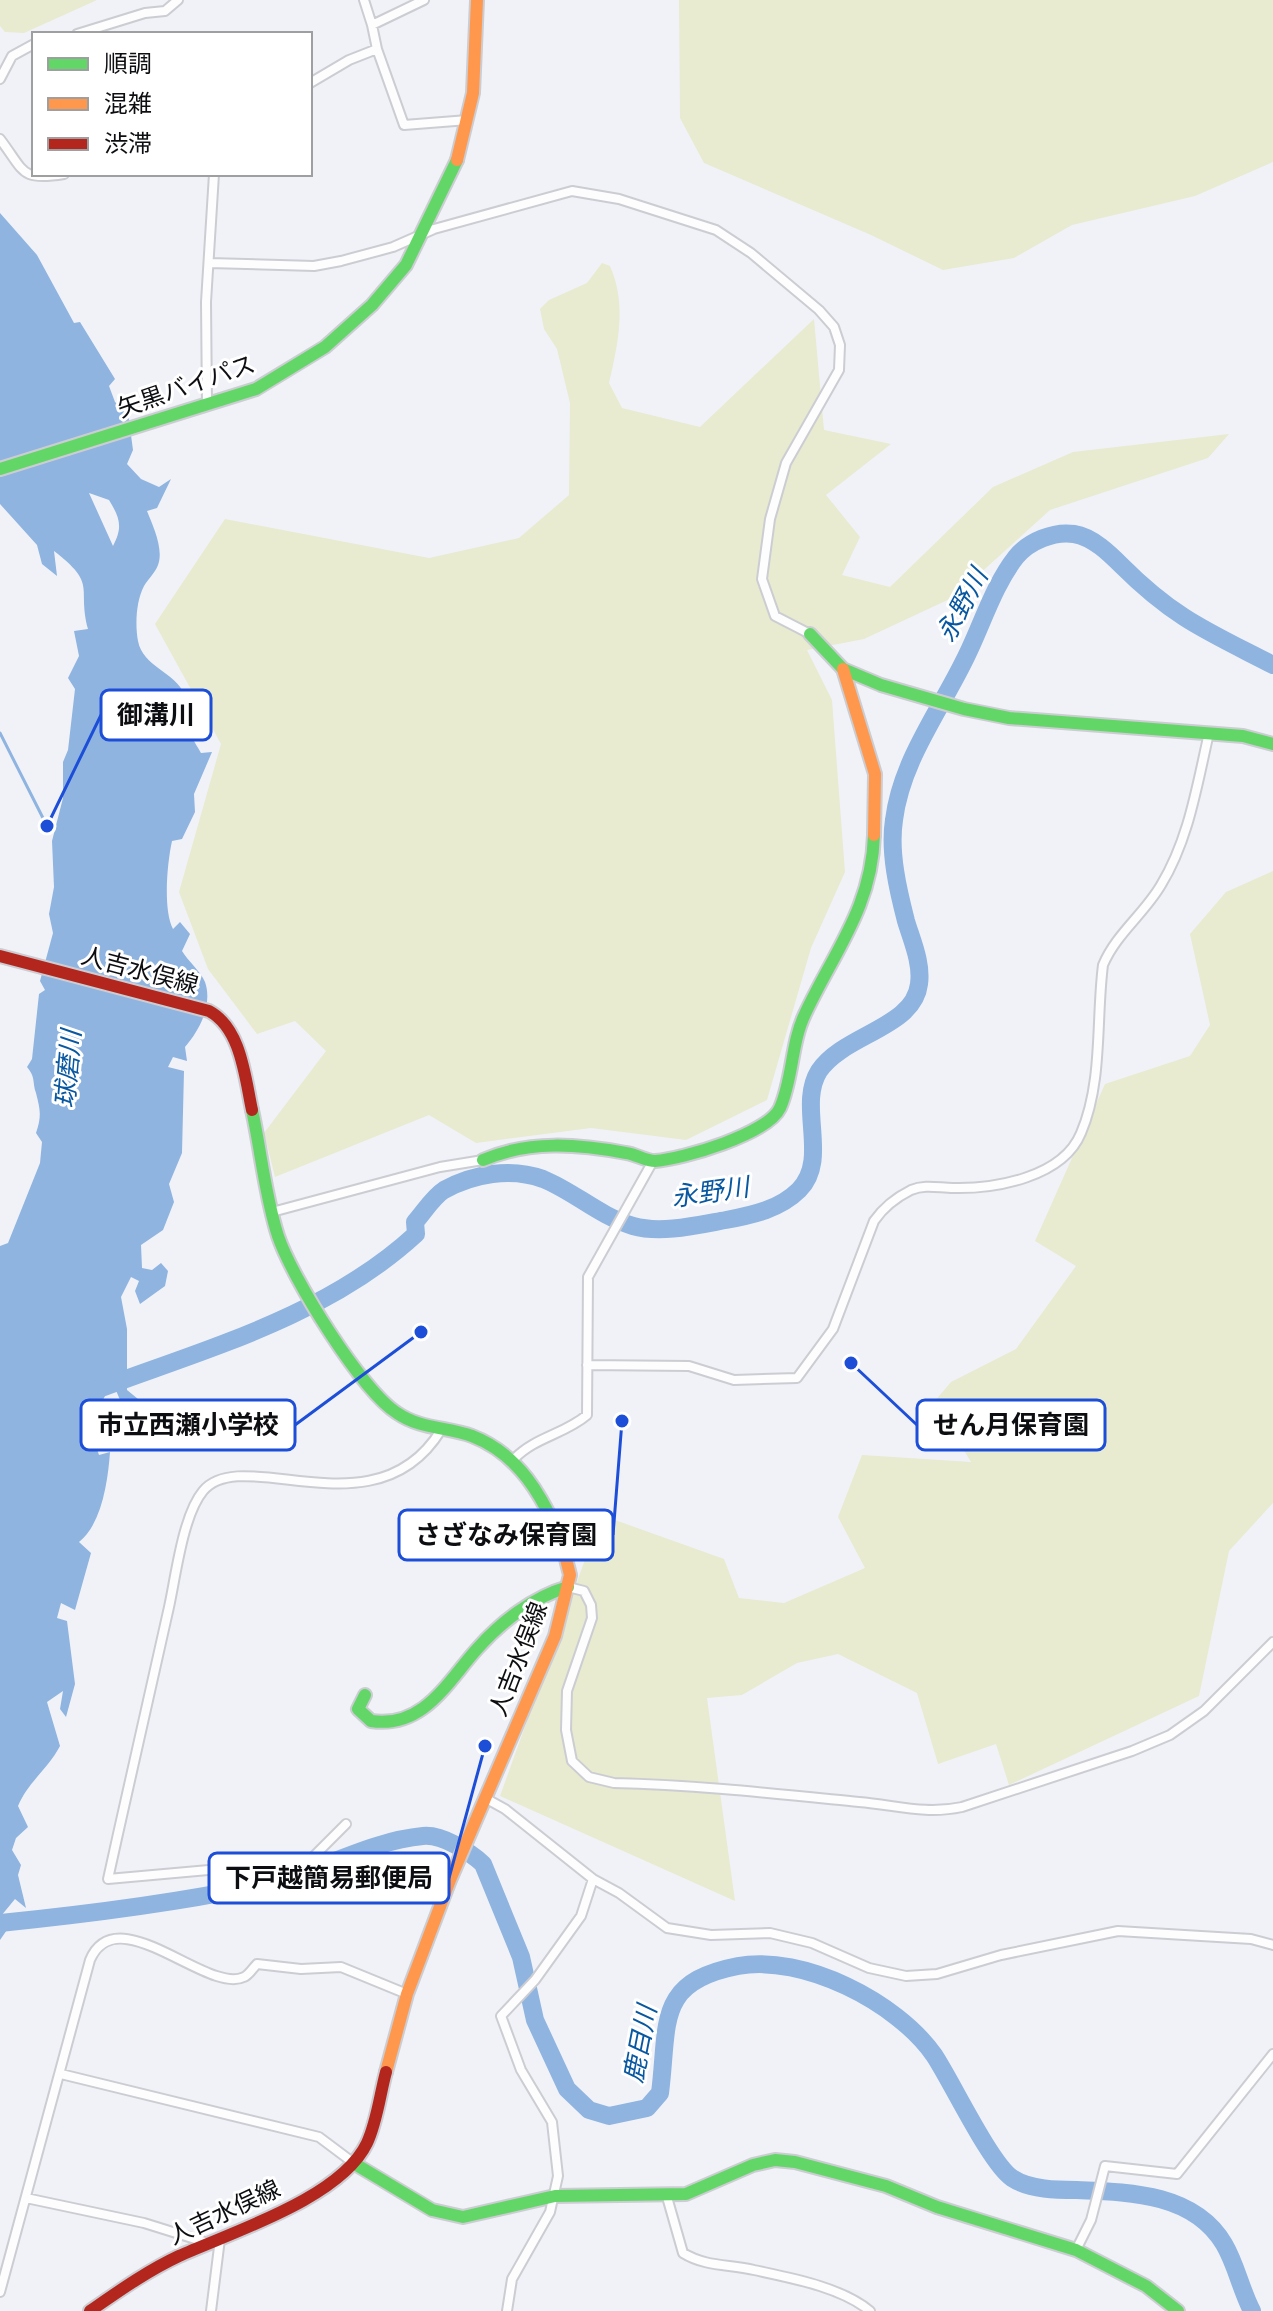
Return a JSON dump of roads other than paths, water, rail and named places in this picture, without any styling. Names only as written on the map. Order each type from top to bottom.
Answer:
[{"type":"main road","name":"矢黒バイパス","points":[[0,469],[207,407],[256,389],[325,347],[372,305],[406,265],[456,165],[469,120],[477,0]]},
{"type":"main road","points":[[483,1160],[509,1149],[557,1144],[629,1153],[653,1161],[745,1137],[768,1124],[780,1109],[803,1017],[862,906],[873,866],[875,774],[870,749],[843,669],[810,634]]},
{"type":"main road","points":[[843,669],[928,700],[1009,718],[1209,733],[1273,744]]},
{"type":"main road","name":"人吉水俣線","points":[[0,956],[209,1011],[227,1025],[241,1056],[278,1236],[322,1317],[374,1392],[396,1413],[441,1430],[472,1436],[514,1459],[529,1477],[561,1539],[570,1575],[555,1636],[450,1880],[407,1994],[367,2144],[355,2164],[326,2188],[153,2269],[90,2311]]},
{"type":"main road","points":[[365,1695],[358,1709],[362,1717],[376,1723],[419,1713],[449,1690],[492,1634],[551,1590],[568,1587]]},
{"type":"main road","points":[[355,2164],[371,2176],[447,2216],[463,2217],[507,2204],[555,2196],[667,2197],[703,2188],[764,2162],[795,2162],[886,2186],[937,2207],[1076,2250],[1146,2286],[1178,2311]]},
{"type":"street","points":[[83,32],[145,13],[165,11],[178,0]]},
{"type":"street","points":[[364,0],[377,49],[404,125],[469,120]]},
{"type":"street","points":[[372,25],[424,0]]},
{"type":"street","points":[[0,79],[12,56],[32,45]]},
{"type":"street","points":[[312,82],[349,60],[377,49]]},
{"type":"street","points":[[0,139],[28,176],[37,179],[53,176]]},
{"type":"street","points":[[207,407],[214,176]]},
{"type":"street","points":[[209,263],[314,266],[393,247],[423,233],[572,191],[593,193],[716,230],[751,253],[819,310],[834,327],[840,345],[839,370],[786,463],[770,519],[762,579],[775,616],[810,634]]},
{"type":"street","points":[[587,1365],[689,1366],[734,1380],[797,1378],[833,1329],[874,1221],[881,1211],[913,1189],[1005,1183],[1057,1163],[1072,1150],[1081,1133],[1092,1093],[1103,965],[1109,950],[1159,889],[1175,861],[1190,816],[1209,733]]},
{"type":"street","points":[[272,1212],[440,1167],[483,1160]]},
{"type":"street","points":[[514,1459],[536,1441],[577,1423],[587,1415],[588,1277],[653,1161]]},
{"type":"street","points":[[346,1824],[309,1861],[108,1879],[179,1564],[201,1492],[220,1479],[271,1477],[355,1485],[380,1479],[405,1465],[433,1443],[441,1430]]},
{"type":"street","points":[[568,1587],[584,1591],[591,1605],[592,1618],[567,1691],[566,1730],[572,1761],[589,1777],[614,1783],[864,1802],[909,1811],[935,1812],[962,1807],[1132,1751],[1170,1735],[1204,1711],[1273,1642]]},
{"type":"street","points":[[485,1798],[505,1809],[593,1879],[619,1893],[667,1928],[711,1935],[770,1933],[812,1943],[869,1968],[906,1976],[937,1974],[1016,1951],[1118,1931],[1251,1939],[1273,1945]]},
{"type":"street","points":[[507,2311],[512,2279],[555,2196],[558,2176],[552,2122],[521,2070],[501,2016],[535,1980],[581,1916],[593,1879]]},
{"type":"street","points":[[0,2292],[95,1947],[102,1942],[134,1941],[167,1952],[204,1972],[235,1980],[245,1977],[257,1964],[301,1969],[341,1967],[407,1994]]},
{"type":"street","points":[[1076,2250],[1091,2220],[1105,2166],[1177,2174],[1273,2054]]},
{"type":"street","points":[[61,2074],[319,2137],[355,2164]]},
{"type":"street","points":[[667,2197],[683,2253],[700,2263],[753,2270],[790,2280],[856,2299],[870,2311]]},
{"type":"street","points":[[26,2198],[214,2241],[211,2311]]},
{"type":"water","name":"球磨川","points":[[0,213],[37,255],[74,323],[80,322],[115,379],[109,386],[115,402],[128,413],[133,450],[127,464],[141,479],[159,487],[171,479],[157,508],[147,511],[160,552],[157,568],[139,599],[136,621],[138,641],[146,657],[174,680],[185,695],[181,708],[191,708],[188,727],[201,753],[212,752],[194,794],[195,812],[182,839],[172,841],[167,874],[170,921],[173,929],[180,922],[190,934],[182,951],[203,978],[207,991],[206,1008],[200,1025],[185,1047],[187,1061],[173,1057],[168,1067],[184,1071],[182,1153],[169,1184],[174,1202],[163,1230],[141,1245],[142,1268],[152,1270],[161,1263],[168,1271],[165,1286],[140,1304],[135,1291],[139,1281],[131,1277],[121,1297],[127,1329],[127,1390],[138,1399],[126,1414],[112,1381],[103,1400],[112,1411],[113,1435],[96,1446],[99,1455],[110,1452],[105,1488],[93,1524],[79,1542],[91,1553],[75,1610],[61,1603],[57,1618],[67,1621],[75,1684],[66,1717],[60,1709],[63,1691],[47,1702],[60,1746],[18,1806],[28,1827],[16,1838],[12,1850],[21,1865],[18,1875],[26,1908],[15,1899],[1,1916],[9,1927],[0,1940],[0,1246],[8,1243],[40,1163],[42,1142],[36,1133],[39,1108],[33,1077],[27,1067],[32,1059],[39,994],[45,990],[40,981],[53,933],[49,914],[54,887],[52,841],[63,798],[63,762],[68,750],[75,689],[68,678],[79,656],[74,631],[88,629],[83,587],[76,571],[54,551],[57,576],[42,564],[37,545],[0,504]],"holes":[[[89,493],[109,500],[119,523],[113,546]]]},
{"type":"waterway","name":"永野川","points":[[88,1393],[260,1329],[342,1288],[416,1234],[415,1222],[440,1193],[455,1184],[480,1176],[505,1173],[531,1175],[555,1184],[621,1222],[655,1229],[736,1218],[775,1207],[792,1197],[808,1177],[812,1163],[811,1100],[819,1071],[844,1048],[892,1021],[914,999],[919,984],[919,968],[893,858],[898,799],[922,738],[964,661],[994,594],[1008,568],[1028,546],[1058,534],[1074,534],[1088,539],[1107,551],[1176,612],[1273,665]]},
{"type":"waterway","points":[[0,733],[47,826],[58,830]]},
{"type":"waterway","name":"鹿目川","points":[[0,1923],[233,1891],[286,1879],[383,1844],[423,1836],[439,1838],[463,1849],[483,1864],[521,1957],[535,2020],[567,2089],[589,2110],[609,2116],[647,2108],[660,2093],[671,2009],[679,1995],[692,1983],[711,1973],[764,1964],[819,1975],[873,2000],[918,2035],[934,2055],[993,2156],[1012,2178],[1044,2188],[1118,2192],[1159,2199],[1196,2214],[1224,2244],[1252,2311]]},
{"type":"place","name":"御溝川","points":[[47,826]]},
{"type":"place","name":"市立西瀬小学校","points":[[421,1332]]},
{"type":"place","name":"せん月保育園","points":[[851,1363]]},
{"type":"place","name":"さざなみ保育園","points":[[622,1421]]},
{"type":"place","name":"下戸越簡易郵便局","points":[[485,1746]]}]
